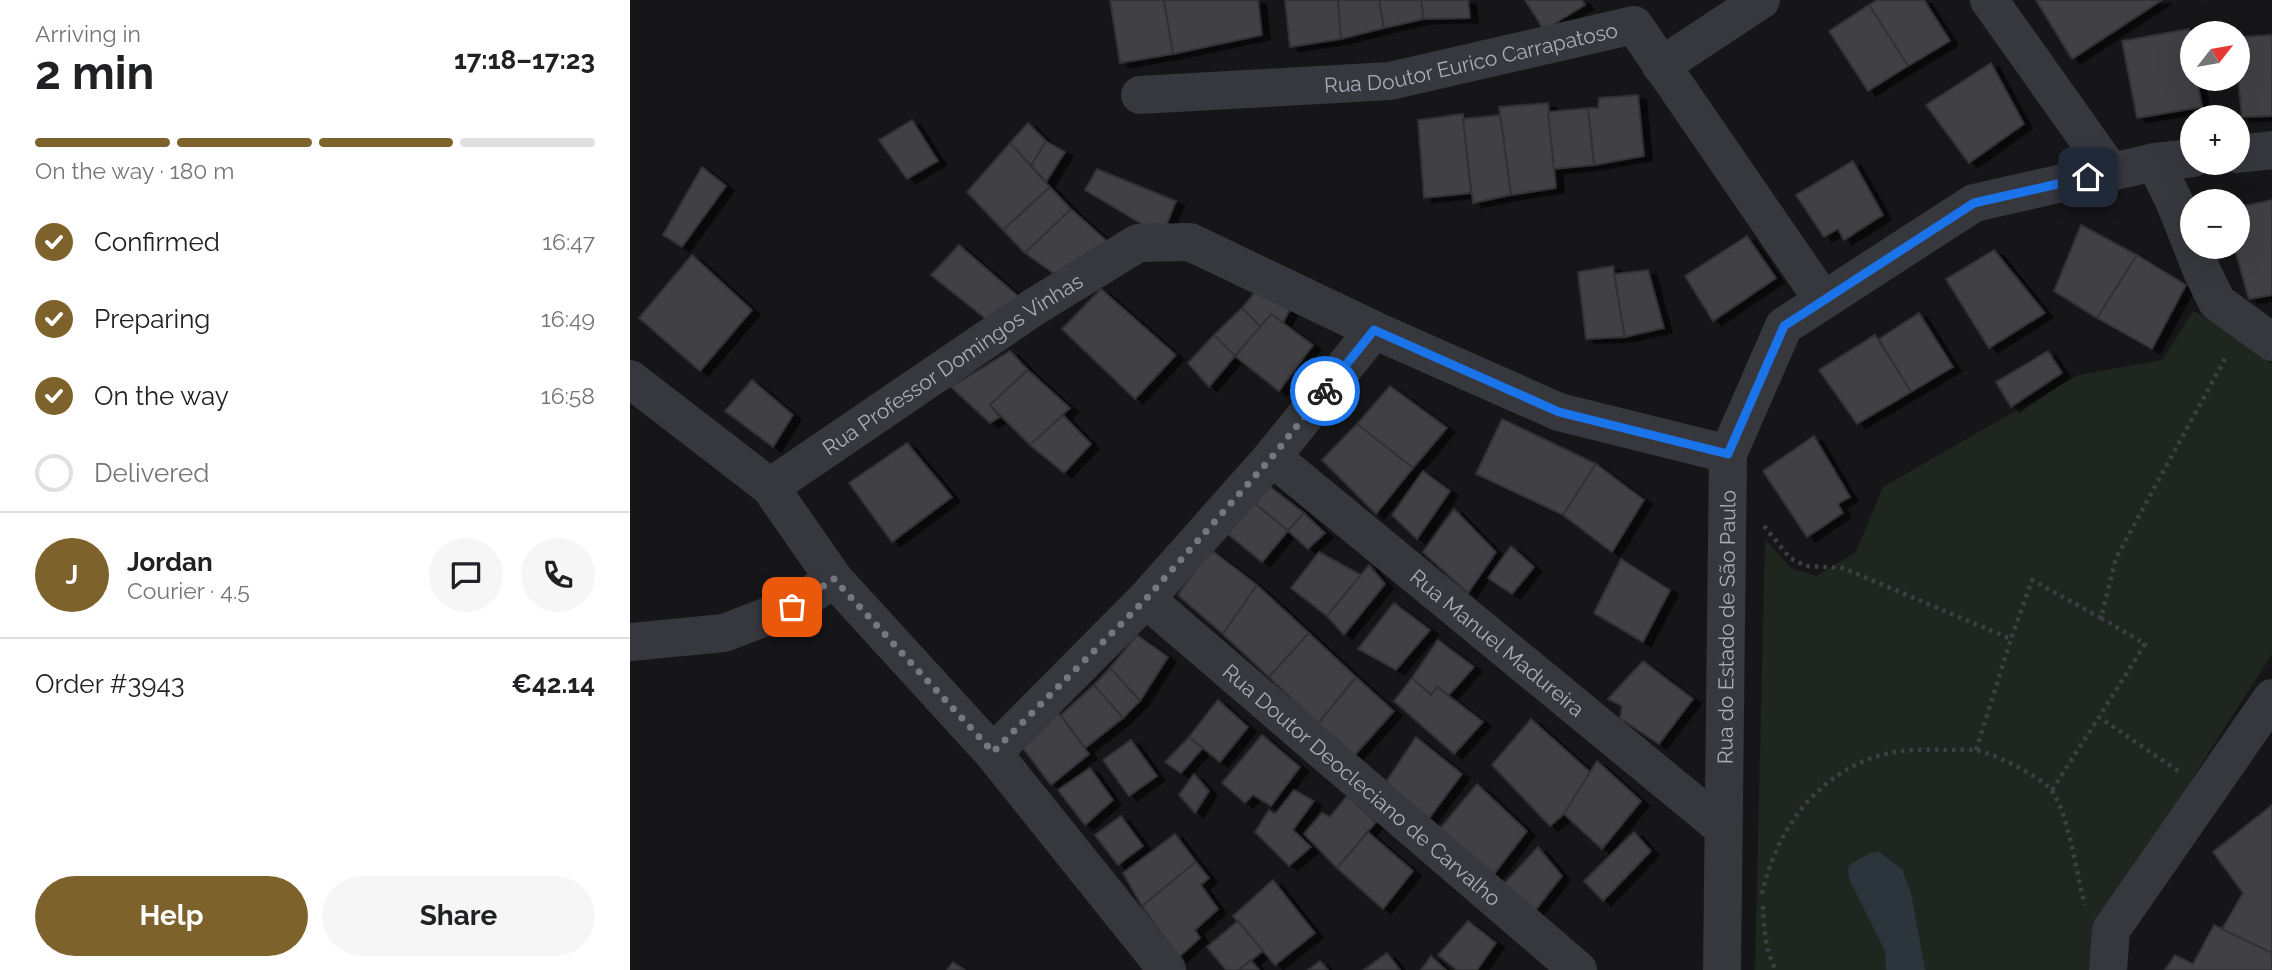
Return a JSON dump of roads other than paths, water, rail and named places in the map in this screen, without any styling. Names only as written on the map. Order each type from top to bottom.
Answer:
[{"type":"street","points":[[1761,0],[1661,66],[1824,300]]},
{"type":"street","points":[[1989,0],[2111,172]]},
{"type":"street","name":"Rua Doutor Eurico Carrapatoso","points":[[1140,95],[1390,81],[1634,25],[1661,66]]},
{"type":"street","points":[[2250,153],[2272,150]]},
{"type":"street","name":"Rua do Estado de São Paulo","points":[[1722,970],[1728,454],[1784,326],[1974,203],[2155,162],[2180,159]]},
{"type":"street","points":[[2155,162],[2217,302],[2258,333]]},
{"type":"street","name":"Rua Professor Domingos Vinhas","points":[[771,487],[1034,307],[1138,243],[1190,242],[1374,330]]},
{"type":"street","points":[[993,752],[1146,599],[1272,457],[1374,330],[1559,412],[1728,454]]},
{"type":"street","points":[[630,379],[771,487],[834,579],[993,752],[1167,970]]},
{"type":"street","name":"Rua Manuel Madureira","points":[[1272,457],[1722,827]]},
{"type":"street","points":[[630,642],[724,633],[792,607],[834,579]]},
{"type":"street","name":"Rua Doutor Deocleciano de Carvalho","points":[[1146,599],[1578,970]]},
{"type":"street","points":[[2108,970],[2111,930],[2272,698]]}]
